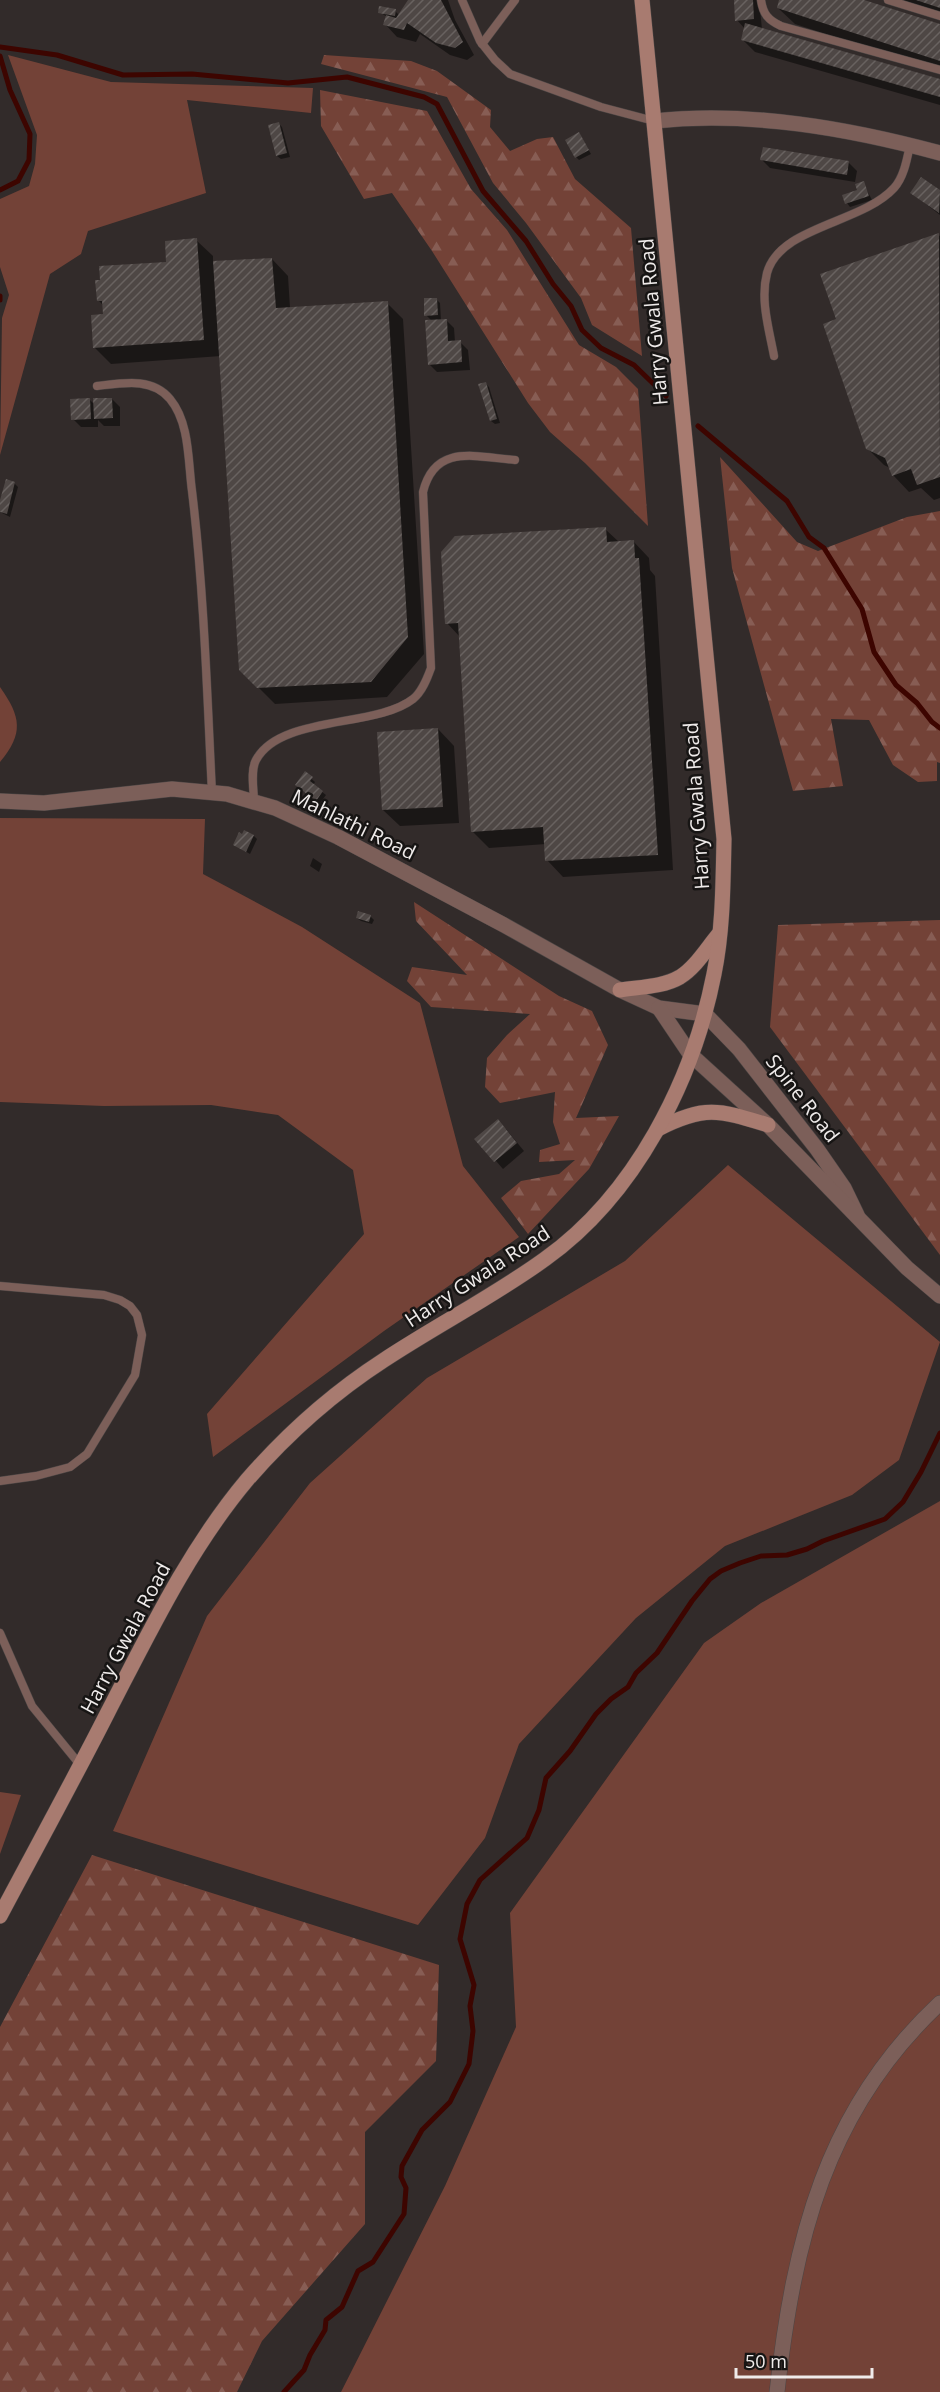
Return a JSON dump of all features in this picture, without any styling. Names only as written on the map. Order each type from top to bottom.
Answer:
[{"type":"main road","name":"Harry Gwala Road","points":[[0,1916],[139,1653],[216,1520],[284,1440],[334,1396],[384,1360],[543,1261],[565,1245],[590,1221],[625,1178],[658,1129],[669,1108],[705,1014],[715,972],[720,933],[723,897],[723,839],[642,0]]},
{"type":"main road","points":[[620,990],[664,983],[680,977],[692,968],[720,933]]},
{"type":"main road","points":[[658,1129],[682,1117],[714,1111],[768,1125]]},
{"type":"street","points":[[654,120],[729,117],[813,126],[940,153]]},
{"type":"street","name":"Mahlathi Road","points":[[0,801],[44,803],[172,789],[227,794],[275,808],[338,837],[504,925],[620,990],[659,1008],[705,1014]]},
{"type":"street","points":[[659,1008],[690,1054]]},
{"type":"street","name":"Spine Road","points":[[705,1014],[739,1049],[817,1149],[844,1188],[857,1215]]},
{"type":"street","name":"Spine Road","points":[[690,1054],[768,1125],[907,1268],[940,1296]]},
{"type":"street","points":[[777,2392],[784,2328],[798,2258],[819,2182],[850,2117],[894,2050],[940,2002]]},
{"type":"lane","points":[[462,0],[482,44],[510,74],[601,107],[654,120]]},
{"type":"lane","points":[[482,44],[515,0]]},
{"type":"lane","points":[[761,0],[763,11],[770,20],[781,26],[940,70]]},
{"type":"lane","points":[[888,0],[940,16]]},
{"type":"lane","points":[[774,356],[764,298],[767,273],[774,257],[788,244],[868,209],[882,199],[896,186],[904,170],[910,145]]},
{"type":"lane","points":[[97,386],[130,382],[150,384],[171,399],[179,413],[185,435],[199,549],[212,793]]},
{"type":"lane","points":[[254,802],[255,762],[264,750],[283,737],[331,723],[385,712],[401,707],[414,698],[425,683],[431,668],[423,492],[427,476],[434,466],[449,458],[515,460]]},
{"type":"lane","points":[[0,1286],[104,1295],[120,1300],[130,1306],[137,1315],[142,1335],[135,1375],[87,1454],[70,1467],[36,1476],[0,1481]]},
{"type":"lane","points":[[0,1633],[32,1706],[81,1766]]},
{"type":"green space","points":[[8,55],[111,82],[313,88],[311,113],[187,100],[206,193],[88,231],[81,254],[50,274],[0,455],[2,318],[9,295],[0,267],[0,199],[29,186],[35,164],[37,135]]},
{"type":"green space","points":[[324,55],[411,61],[437,71],[491,110],[490,127],[510,151],[537,139],[553,137],[575,179],[631,228],[642,356],[592,325],[581,298],[526,223],[493,183],[447,97],[321,64]]},
{"type":"green space","points":[[320,90],[427,111],[471,189],[507,230],[579,345],[616,367],[638,389],[648,526],[585,463],[550,432],[528,403],[432,251],[392,193],[364,199],[321,126]]},
{"type":"green space","points":[[720,457],[797,542],[818,551],[907,517],[940,511],[940,763],[937,762],[937,781],[918,782],[893,765],[869,720],[831,719],[843,786],[793,791],[732,568]]},
{"type":"green space","points":[[0,687],[12,707],[17,725],[13,742],[0,762]]},
{"type":"green space","points":[[0,818],[205,819],[203,874],[302,927],[420,1003],[463,1166],[519,1237],[384,1331],[213,1457],[207,1414],[364,1234],[353,1170],[278,1115],[211,1105],[104,1106],[0,1102]]},
{"type":"green space","points":[[414,902],[559,996],[592,1011],[608,1045],[576,1118],[619,1116],[589,1169],[528,1234],[501,1198],[521,1181],[559,1174],[575,1160],[539,1162],[540,1150],[560,1144],[553,1122],[555,1092],[500,1103],[485,1087],[487,1058],[530,1014],[431,1007],[407,981],[412,967],[467,975],[416,921]]},
{"type":"green space","points":[[940,920],[940,1255],[770,1027],[778,925]]},
{"type":"green space","points":[[728,1165],[940,1342],[899,1460],[852,1495],[725,1546],[636,1618],[519,1744],[485,1838],[418,1925],[113,1831],[207,1616],[310,1483],[427,1378],[625,1261]]},
{"type":"green space","points":[[940,1501],[940,2392],[341,2392],[445,2186],[516,2027],[510,1913],[704,1643],[761,1603]]},
{"type":"green space","points":[[0,1792],[21,1795],[0,1854]]},
{"type":"green space","points":[[92,1855],[439,1965],[436,2061],[365,2132],[365,2224],[262,2341],[237,2392],[0,2392],[0,2027]]},
{"type":"building","points":[[408,0],[441,0],[463,42],[455,48],[436,43],[407,23],[404,30],[383,25],[386,15],[396,18]]},
{"type":"building","points":[[734,0],[753,0],[754,19],[735,21]]},
{"type":"building","points":[[779,0],[864,0],[940,24],[940,61],[777,8]]},
{"type":"building","points":[[916,0],[940,0],[940,8]]},
{"type":"building","points":[[379,6],[396,9],[395,16],[378,13]]},
{"type":"building","points":[[745,23],[940,79],[940,97],[741,40]]},
{"type":"building","points":[[279,122],[287,153],[276,156],[268,125]]},
{"type":"building","points":[[579,132],[589,150],[575,158],[565,140]]},
{"type":"building","points":[[763,147],[849,161],[847,175],[760,160]]},
{"type":"building","points":[[921,177],[940,190],[939,213],[910,193]]},
{"type":"building","points":[[864,181],[869,196],[845,204],[842,195],[857,190],[855,184]]},
{"type":"building","points":[[939,233],[940,477],[917,485],[911,469],[892,476],[885,458],[866,449],[823,324],[836,319],[820,274]]},
{"type":"building","points":[[197,238],[204,340],[93,348],[91,315],[103,314],[102,301],[97,301],[95,280],[100,280],[99,266],[166,262],[165,241]]},
{"type":"building","points":[[272,258],[276,308],[388,301],[408,637],[371,682],[257,688],[239,670],[213,261]]},
{"type":"building","points":[[424,298],[437,298],[438,315],[424,316]]},
{"type":"building","points":[[447,319],[448,341],[461,340],[462,362],[428,365],[425,320]]},
{"type":"building","points":[[486,382],[497,419],[490,421],[478,384]]},
{"type":"building","points":[[90,398],[91,419],[71,420],[70,399]]},
{"type":"building","points":[[93,398],[112,398],[113,418],[94,419]]},
{"type":"building","points":[[6,479],[15,482],[7,514],[0,512],[0,500]]},
{"type":"building","points":[[606,527],[607,542],[634,540],[635,558],[639,558],[658,855],[545,861],[543,827],[471,832],[458,623],[445,624],[441,552],[455,536]]},
{"type":"building","points":[[438,728],[443,807],[382,810],[377,732]]},
{"type":"building","points":[[305,771],[313,777],[310,781],[323,791],[316,801],[295,785]]},
{"type":"building","points":[[244,830],[254,835],[246,852],[233,845],[239,832],[242,834]]},
{"type":"building","points":[[358,911],[371,915],[369,922],[356,918]]},
{"type":"building","points":[[498,1119],[517,1143],[494,1162],[474,1139]]},
{"type":"waterway","points":[[0,47],[57,55],[123,75],[192,74],[288,83],[347,77],[424,97],[437,104],[483,191],[526,241],[553,284],[571,306],[582,330],[601,348],[634,365],[666,396]]},
{"type":"waterway","points":[[0,56],[10,90],[30,134],[29,160],[18,181],[0,190]]},
{"type":"waterway","points":[[698,426],[787,501],[809,537],[824,548],[862,609],[874,652],[896,685],[917,703],[932,722],[940,728]]},
{"type":"waterway","points":[[284,2392],[304,2370],[325,2330],[326,2320],[342,2307],[358,2271],[373,2262],[404,2214],[406,2188],[401,2177],[402,2166],[422,2130],[450,2102],[469,2064],[473,2031],[470,2006],[474,1985],[460,1939],[467,1904],[480,1880],[527,1838],[539,1810],[546,1778],[570,1751],[596,1714],[628,1687],[636,1673],[657,1653],[692,1601],[710,1579],[721,1571],[740,1563],[761,1556],[787,1555],[807,1549],[885,1519],[903,1502],[940,1433]]}]
